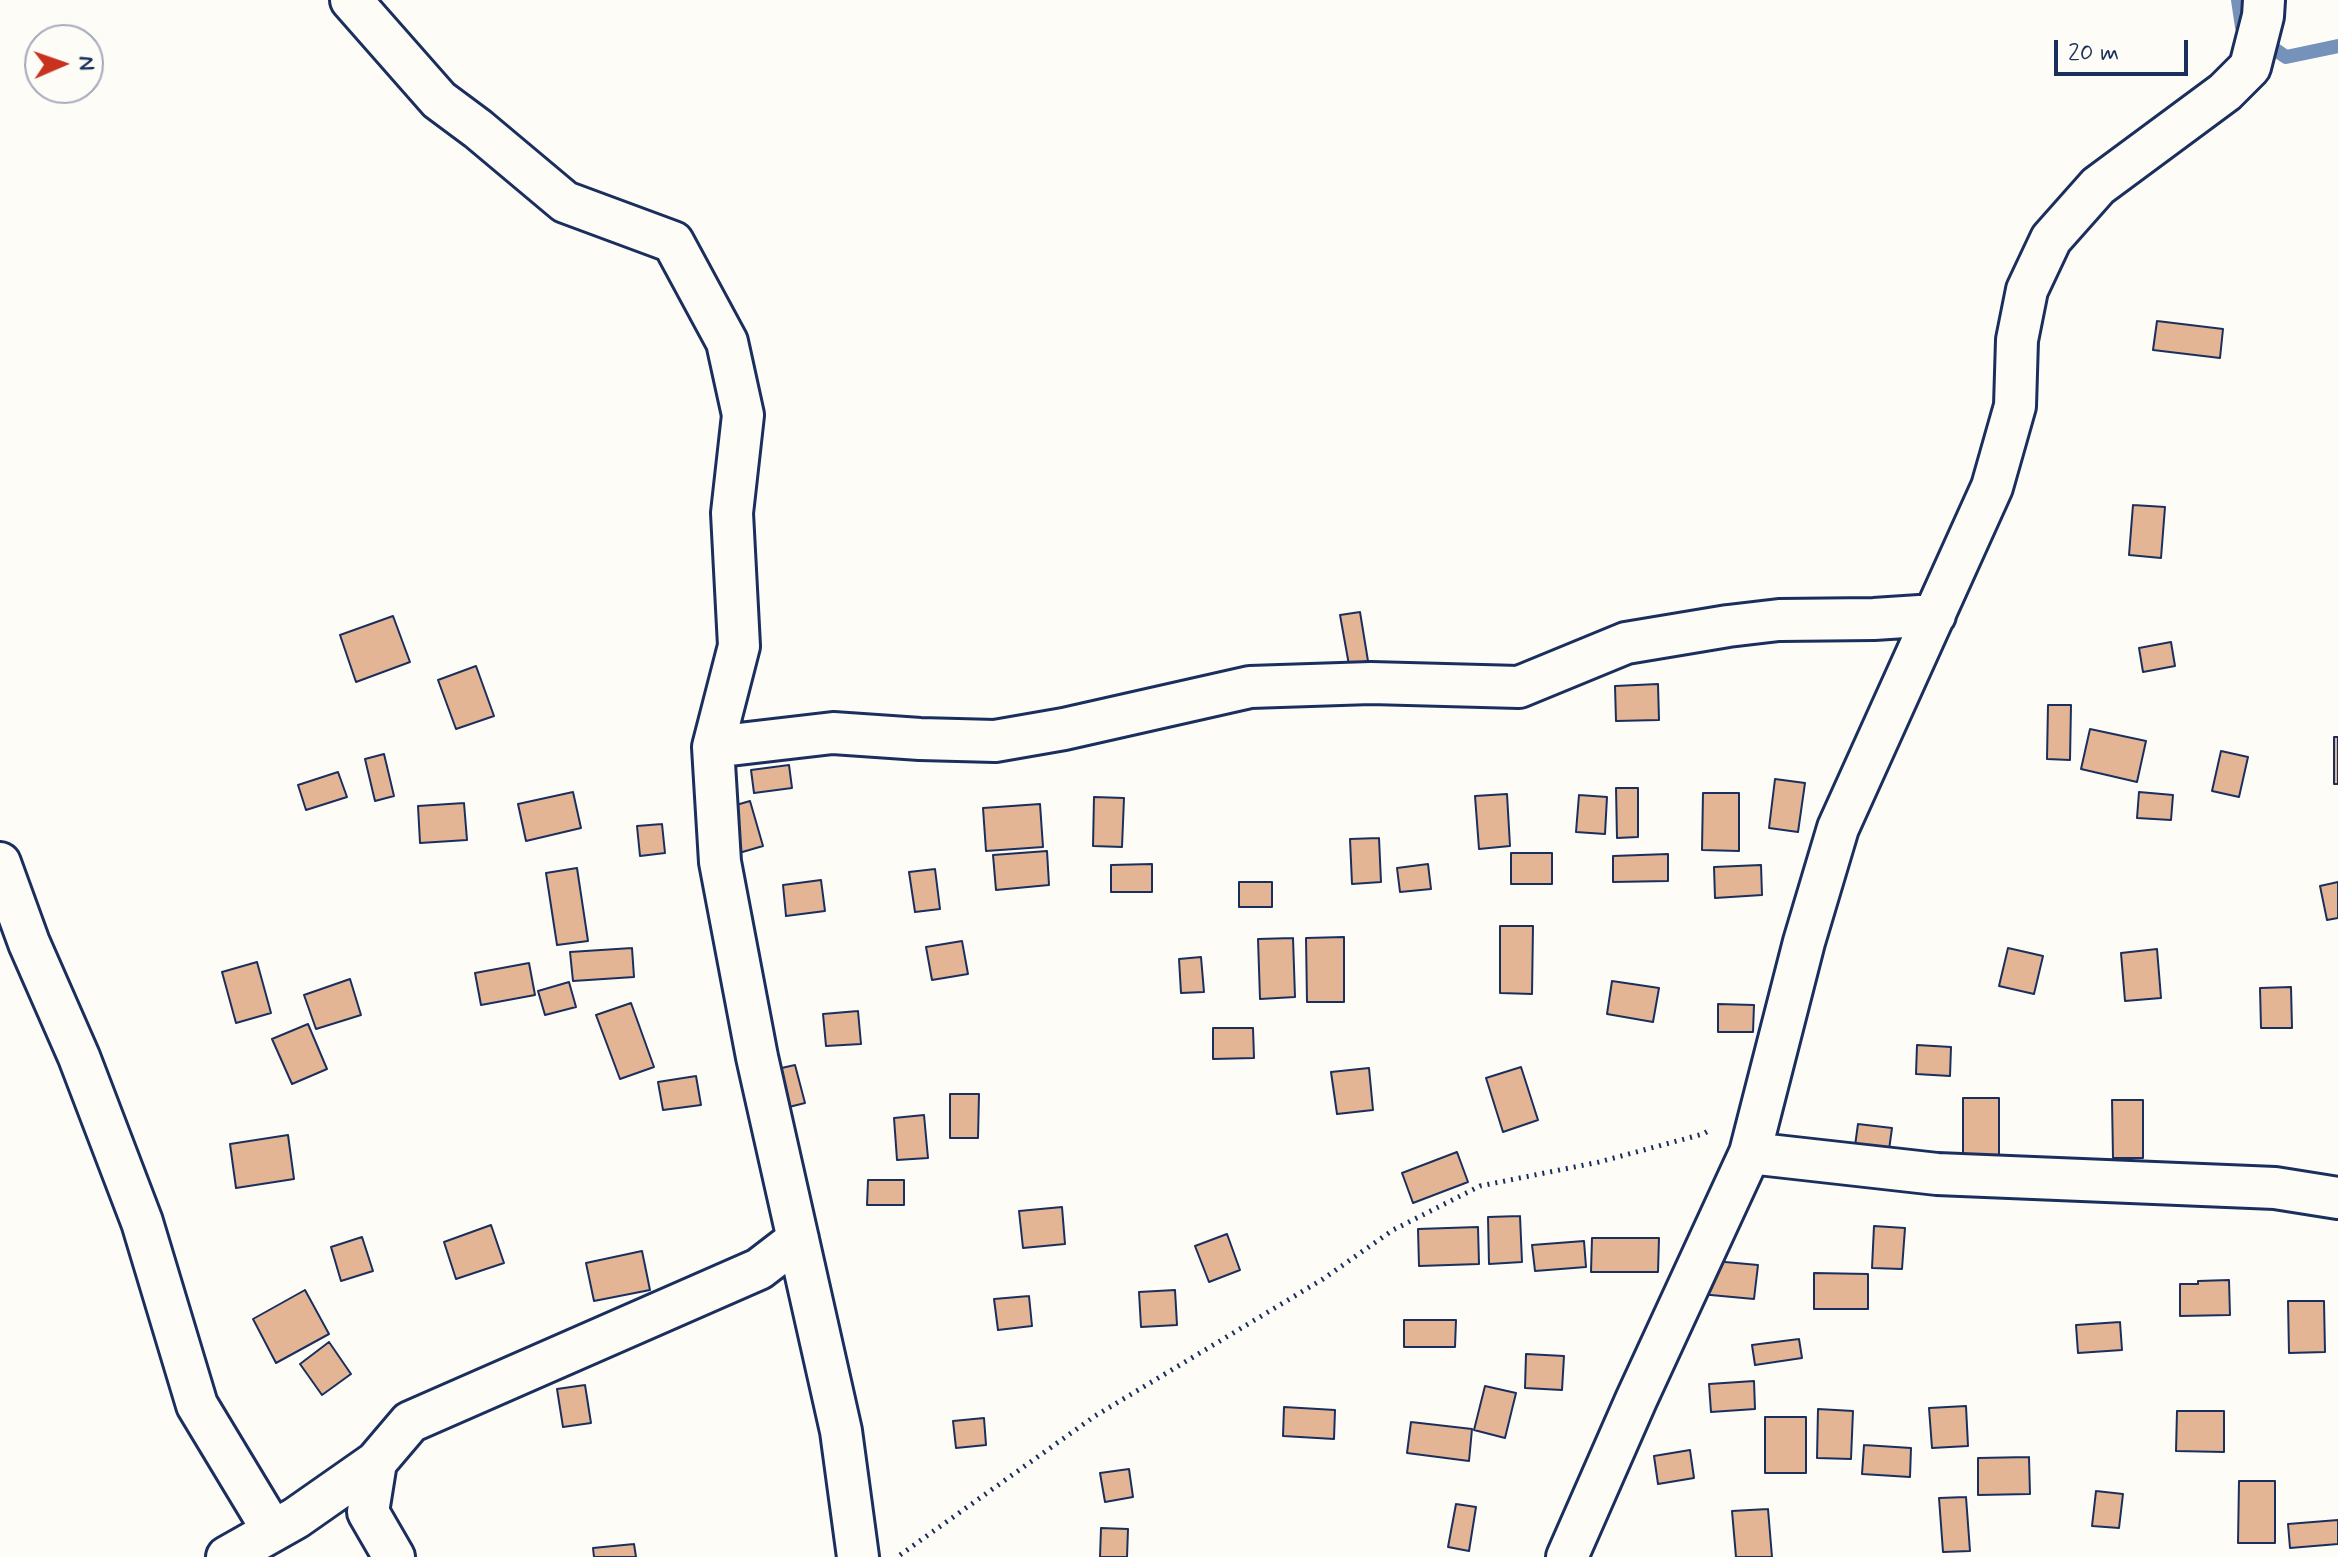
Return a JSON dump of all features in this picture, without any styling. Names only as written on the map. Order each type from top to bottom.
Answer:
[{"type":"street","points":[[351,0],[439,100],[565,202],[673,242],[727,342],[743,415],[732,513],[739,646],[713,747],[720,862],[757,1057],[841,1431],[858,1557]]},
{"type":"street","points":[[1567,1557],[1750,1153],[1804,942],[1838,828],[1992,487],[2015,406],[2017,340],[2027,290],[2051,239],[2098,186],[2225,92],[2250,67],[2264,0]]},
{"type":"street","points":[[713,747],[833,733],[995,741],[1064,729],[1250,687],[1371,683],[1519,687],[1626,643],[1779,620],[1935,615]]},
{"type":"street","points":[[0,863],[29,943],[79,1057],[142,1222],[197,1405],[273,1531]]},
{"type":"street","points":[[1750,1153],[1937,1174],[2275,1188],[2338,1198]]},
{"type":"street","points":[[227,1557],[296,1518],[376,1462],[410,1422],[759,1269],[798,1239]]},
{"type":"street","points":[[376,1462],[368,1512],[394,1557]]},
{"type":"path","points":[[897,1557],[1095,1416],[1323,1279],[1393,1230],[1480,1186],[1599,1162],[1703,1134],[1764,1100]]},
{"type":"building","points":[[2157,321],[2223,329],[2220,358],[2153,350]]},
{"type":"building","points":[[2133,505],[2165,507],[2161,558],[2129,555]]},
{"type":"building","points":[[1360,612],[1368,661],[1349,665],[1340,615]]},
{"type":"building","points":[[393,616],[410,662],[356,682],[340,635]]},
{"type":"building","points":[[2171,642],[2175,666],[2143,672],[2139,648]]},
{"type":"building","points":[[476,666],[494,716],[456,729],[438,680]]},
{"type":"building","points":[[1658,684],[1659,720],[1616,721],[1615,686]]},
{"type":"building","points":[[2048,705],[2071,705],[2070,760],[2047,759]]},
{"type":"building","points":[[2090,729],[2146,741],[2137,782],[2081,769]]},
{"type":"building","points":[[2334,737],[2338,737],[2338,784],[2334,784]]},
{"type":"building","points":[[2221,751],[2248,757],[2239,797],[2212,791]]},
{"type":"building","points":[[384,754],[394,796],[375,801],[365,759]]},
{"type":"building","points":[[789,765],[792,788],[754,793],[751,770]]},
{"type":"building","points":[[338,772],[347,797],[306,810],[298,785]]},
{"type":"building","points":[[1775,779],[1805,783],[1798,832],[1769,828]]},
{"type":"building","points":[[1616,788],[1638,788],[1638,837],[1617,838]]},
{"type":"building","points":[[573,792],[581,828],[526,841],[518,804]]},
{"type":"building","points":[[2139,792],[2173,795],[2171,820],[2137,818]]},
{"type":"building","points":[[1703,793],[1739,793],[1739,851],[1702,850]]},
{"type":"building","points":[[1507,794],[1510,846],[1479,849],[1475,796]]},
{"type":"building","points":[[1579,795],[1607,797],[1605,834],[1576,832]]},
{"type":"building","points":[[1094,797],[1124,798],[1122,847],[1093,846]]},
{"type":"building","points":[[750,801],[763,846],[732,855],[719,810]]},
{"type":"building","points":[[464,803],[467,840],[420,843],[418,806]]},
{"type":"building","points":[[1040,804],[1043,847],[986,851],[983,808]]},
{"type":"building","points":[[662,824],[665,853],[640,856],[637,826]]},
{"type":"building","points":[[1379,838],[1381,882],[1352,884],[1350,839]]},
{"type":"building","points":[[1047,851],[1049,885],[996,890],[993,855]]},
{"type":"building","points":[[1511,853],[1552,853],[1552,884],[1511,884]]},
{"type":"building","points":[[1668,854],[1668,881],[1613,882],[1613,856]]},
{"type":"building","points":[[1152,864],[1152,892],[1111,892],[1111,865]]},
{"type":"building","points":[[1428,864],[1431,889],[1400,892],[1397,868]]},
{"type":"building","points":[[1761,865],[1762,895],[1715,898],[1714,867]]},
{"type":"building","points":[[577,868],[588,941],[557,945],[546,873]]},
{"type":"building","points":[[935,869],[940,909],[915,912],[909,872]]},
{"type":"building","points":[[821,880],[825,911],[786,916],[783,885]]},
{"type":"building","points":[[1239,882],[1272,882],[1272,907],[1239,907]]},
{"type":"building","points":[[2338,882],[2338,918],[2327,920],[2320,886]]},
{"type":"building","points":[[1500,926],[1533,926],[1532,994],[1500,993]]},
{"type":"building","points":[[1344,937],[1344,1002],[1307,1002],[1306,938]]},
{"type":"building","points":[[1293,938],[1295,997],[1260,999],[1258,939]]},
{"type":"building","points":[[962,941],[968,974],[932,980],[926,947]]},
{"type":"building","points":[[632,948],[634,977],[573,981],[570,952]]},
{"type":"building","points":[[2008,948],[2043,956],[2034,994],[1999,986]]},
{"type":"building","points":[[2157,949],[2161,998],[2125,1001],[2121,953]]},
{"type":"building","points":[[1201,957],[1204,992],[1181,993],[1179,959]]},
{"type":"building","points":[[257,962],[271,1013],[236,1023],[222,972]]},
{"type":"building","points":[[529,963],[535,995],[481,1005],[475,973]]},
{"type":"building","points":[[350,979],[361,1015],[316,1029],[304,995]]},
{"type":"building","points":[[1612,981],[1659,988],[1653,1022],[1607,1014]]},
{"type":"building","points":[[569,982],[576,1007],[545,1015],[538,991]]},
{"type":"building","points":[[2291,987],[2292,1028],[2261,1028],[2260,988]]},
{"type":"building","points":[[631,1003],[654,1067],[620,1079],[596,1015]]},
{"type":"building","points":[[1718,1004],[1754,1005],[1753,1032],[1718,1032]]},
{"type":"building","points":[[858,1011],[861,1044],[826,1046],[823,1014]]},
{"type":"building","points":[[308,1024],[327,1069],[292,1084],[272,1039]]},
{"type":"building","points":[[1213,1028],[1253,1028],[1254,1058],[1213,1059]]},
{"type":"building","points":[[1917,1045],[1951,1047],[1950,1076],[1916,1074]]},
{"type":"building","points":[[795,1065],[805,1103],[777,1110],[768,1071]]},
{"type":"building","points":[[1521,1067],[1538,1120],[1503,1132],[1486,1078]]},
{"type":"building","points":[[1369,1068],[1373,1110],[1337,1114],[1331,1072]]},
{"type":"building","points":[[696,1076],[701,1105],[663,1110],[658,1082]]},
{"type":"building","points":[[950,1094],[979,1094],[978,1138],[950,1138]]},
{"type":"building","points":[[1963,1098],[1999,1098],[1999,1161],[1963,1160]]},
{"type":"building","points":[[2112,1100],[2143,1100],[2143,1158],[2113,1158]]},
{"type":"building","points":[[924,1115],[928,1158],[897,1160],[894,1118]]},
{"type":"building","points":[[1858,1124],[1892,1128],[1888,1157],[1854,1153]]},
{"type":"building","points":[[288,1135],[294,1179],[236,1188],[230,1144]]},
{"type":"building","points":[[1457,1152],[1468,1182],[1413,1203],[1402,1173]]},
{"type":"building","points":[[868,1180],[904,1180],[904,1205],[867,1205]]},
{"type":"building","points":[[1062,1207],[1065,1244],[1023,1248],[1019,1211]]},
{"type":"building","points":[[1520,1216],[1522,1262],[1489,1264],[1488,1217]]},
{"type":"building","points":[[491,1225],[504,1263],[456,1279],[444,1242]]},
{"type":"building","points":[[1874,1226],[1905,1228],[1902,1269],[1872,1268]]},
{"type":"building","points":[[1478,1227],[1479,1264],[1419,1266],[1418,1229]]},
{"type":"building","points":[[1227,1234],[1240,1270],[1209,1282],[1195,1246]]},
{"type":"building","points":[[362,1237],[373,1271],[341,1281],[331,1247]]},
{"type":"building","points":[[1592,1238],[1659,1238],[1658,1272],[1591,1272]]},
{"type":"building","points":[[1584,1241],[1586,1267],[1535,1271],[1532,1245]]},
{"type":"building","points":[[642,1251],[650,1290],[594,1301],[586,1263]]},
{"type":"building","points":[[1703,1260],[1758,1265],[1754,1299],[1700,1294]]},
{"type":"building","points":[[1814,1273],[1868,1274],[1868,1309],[1814,1309]]},
{"type":"building","points":[[2229,1280],[2230,1315],[2180,1316],[2180,1284]]},
{"type":"building","points":[[305,1290],[329,1334],[276,1363],[253,1319]]},
{"type":"building","points":[[1175,1290],[1177,1325],[1141,1327],[1139,1292]]},
{"type":"building","points":[[1029,1296],[1032,1326],[998,1330],[994,1299]]},
{"type":"building","points":[[2288,1301],[2324,1301],[2325,1352],[2289,1353]]},
{"type":"building","points":[[1404,1320],[1456,1320],[1455,1347],[1404,1347]]},
{"type":"building","points":[[2120,1322],[2122,1350],[2078,1353],[2076,1325]]},
{"type":"building","points":[[1799,1339],[1802,1358],[1755,1365],[1752,1345]]},
{"type":"building","points":[[329,1342],[351,1374],[322,1395],[300,1364]]},
{"type":"building","points":[[1526,1354],[1564,1356],[1562,1390],[1525,1388]]},
{"type":"building","points":[[1754,1381],[1755,1409],[1711,1412],[1709,1384]]},
{"type":"building","points":[[585,1385],[591,1423],[563,1427],[557,1389]]},
{"type":"building","points":[[1485,1386],[1516,1393],[1505,1438],[1474,1430]]},
{"type":"building","points":[[1966,1406],[1968,1446],[1932,1448],[1929,1408]]},
{"type":"building","points":[[1284,1407],[1335,1410],[1334,1439],[1283,1436]]},
{"type":"building","points":[[1818,1409],[1853,1411],[1851,1459],[1817,1458]]},
{"type":"building","points":[[2177,1411],[2224,1411],[2224,1452],[2176,1451]]},
{"type":"building","points":[[1765,1417],[1806,1417],[1806,1473],[1765,1473]]},
{"type":"building","points":[[984,1418],[986,1445],[956,1448],[953,1421]]},
{"type":"building","points":[[1411,1422],[1472,1429],[1469,1461],[1407,1453]]},
{"type":"building","points":[[1864,1445],[1911,1448],[1910,1477],[1862,1474]]},
{"type":"building","points":[[1690,1450],[1694,1478],[1658,1484],[1654,1456]]},
{"type":"building","points":[[2029,1457],[2030,1494],[1978,1495],[1978,1458]]},
{"type":"building","points":[[1129,1469],[1133,1497],[1105,1502],[1100,1473]]},
{"type":"building","points":[[2239,1481],[2275,1481],[2275,1543],[2238,1543]]},
{"type":"building","points":[[2096,1491],[2123,1494],[2119,1528],[2092,1526]]},
{"type":"building","points":[[1966,1497],[1970,1551],[1943,1552],[1939,1498]]},
{"type":"building","points":[[1456,1504],[1476,1507],[1469,1551],[1448,1547]]},
{"type":"building","points":[[1768,1509],[1772,1557],[1736,1557],[1732,1511]]},
{"type":"building","points":[[2338,1520],[2338,1544],[2290,1548],[2288,1524]]},
{"type":"building","points":[[1101,1528],[1128,1529],[1127,1557],[1100,1557]]},
{"type":"building","points":[[634,1544],[636,1557],[594,1557],[593,1548]]},
{"type":"waterway","points":[[2238,0],[2242,27],[2286,57],[2338,46]]}]
